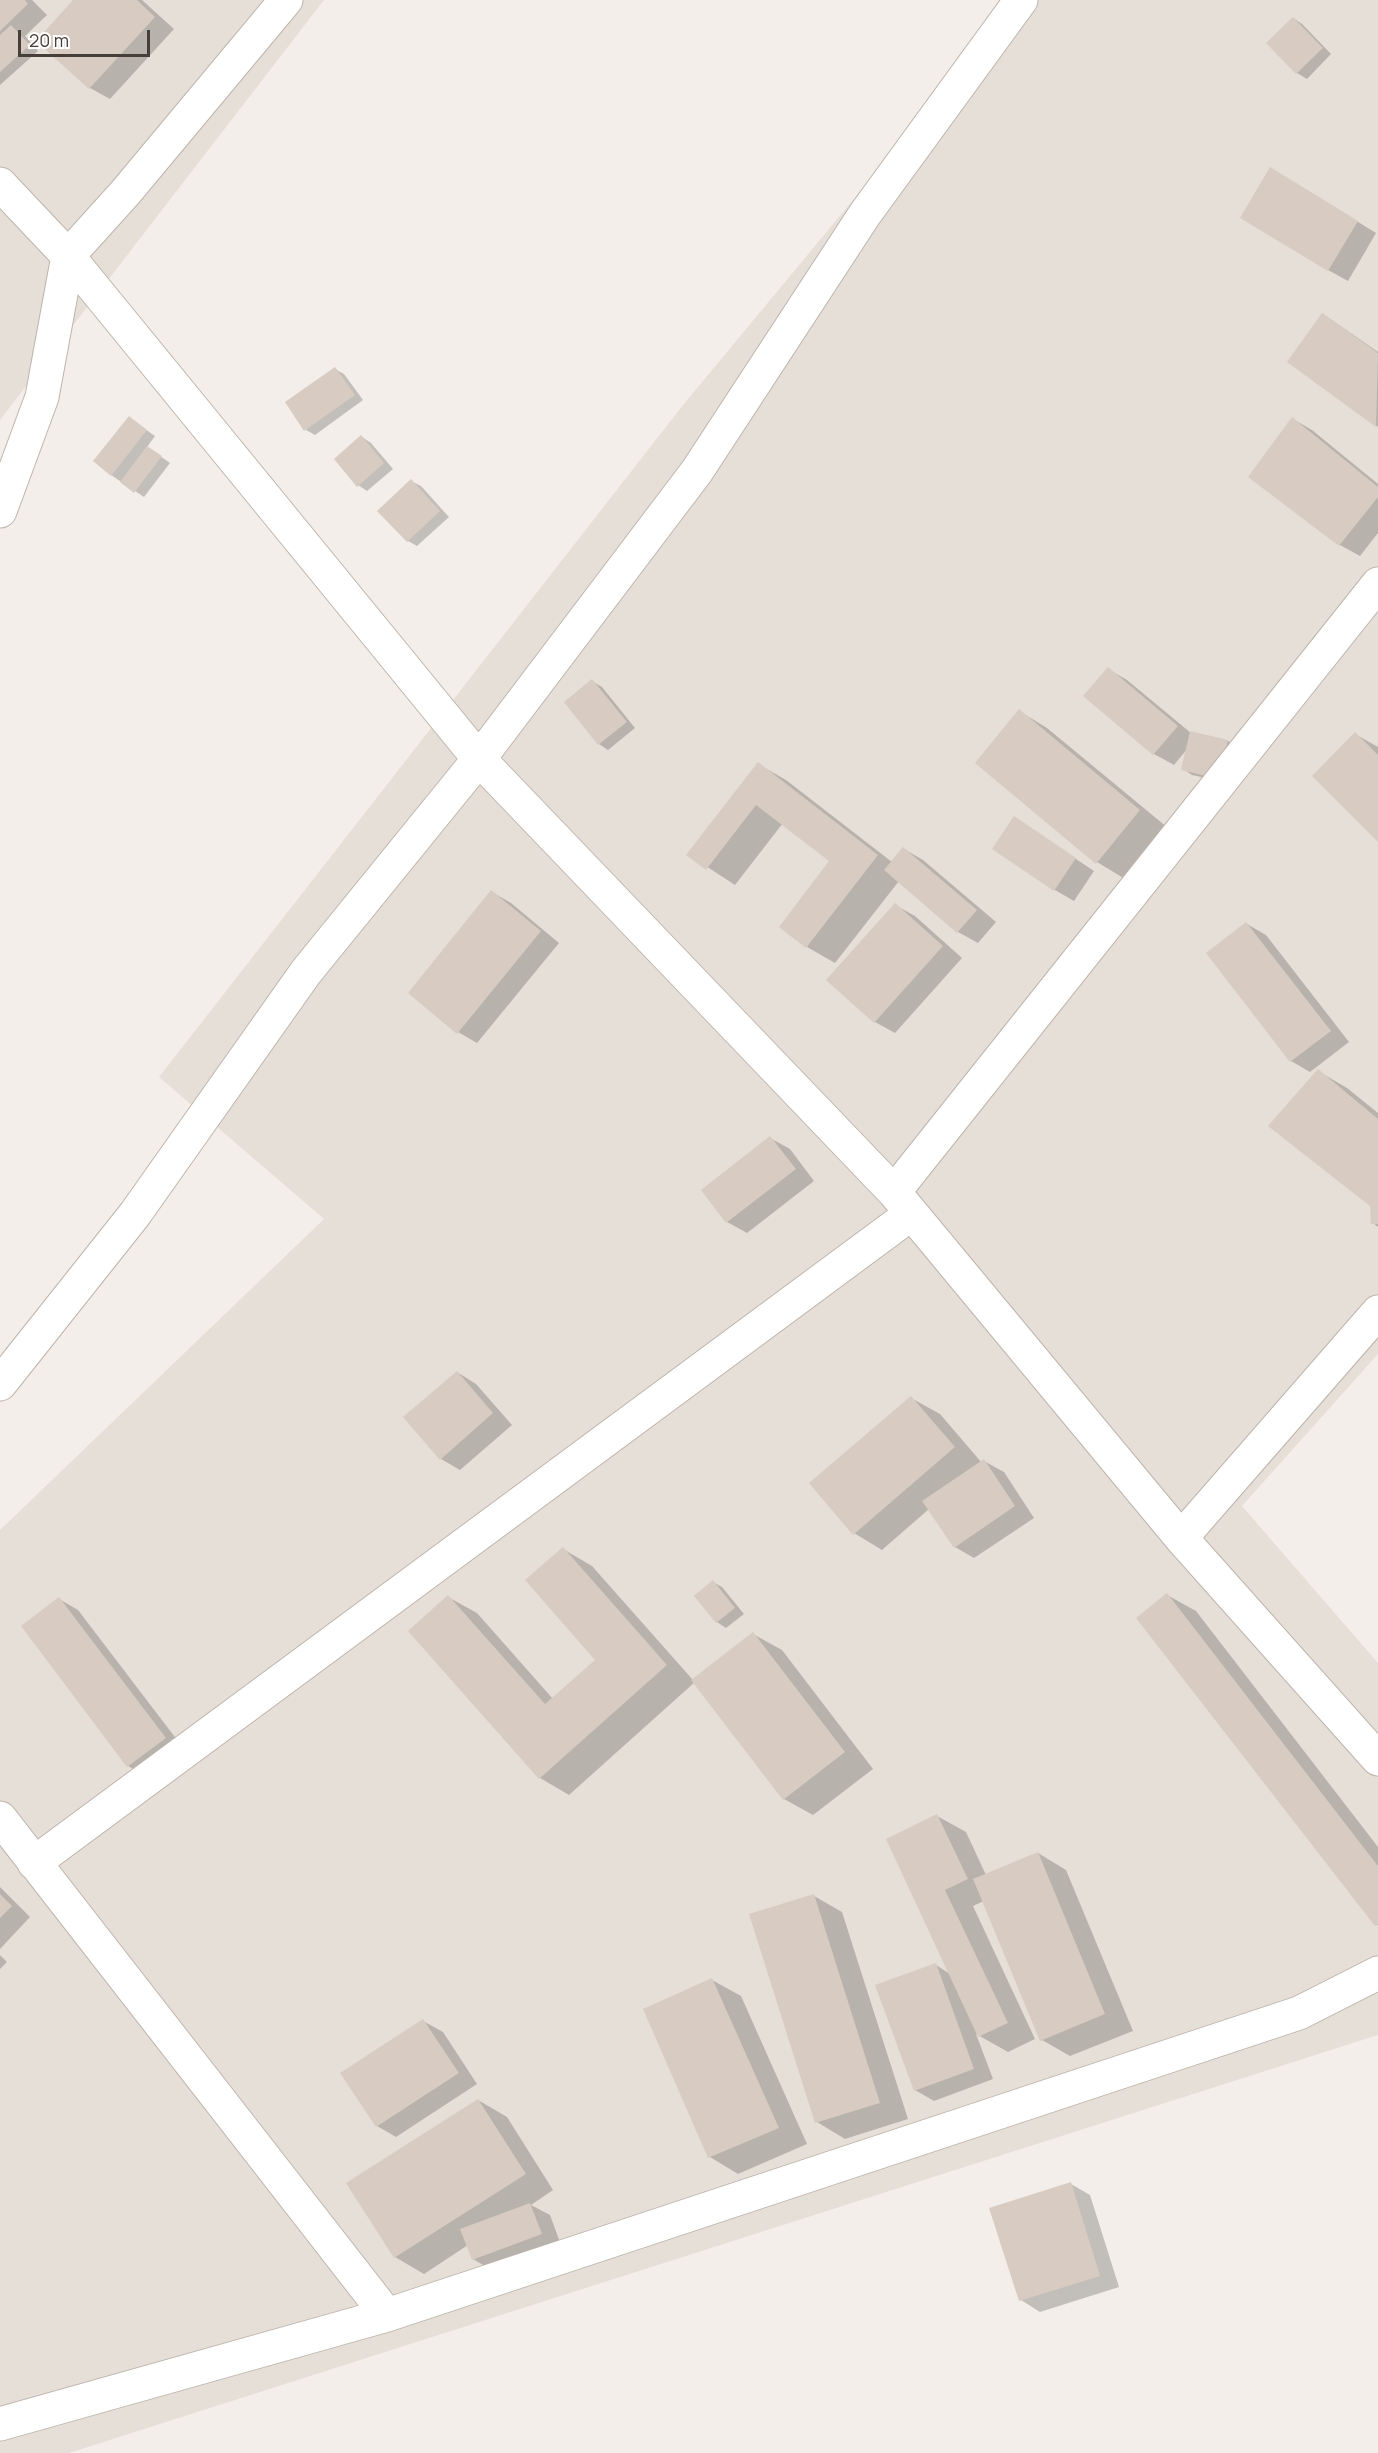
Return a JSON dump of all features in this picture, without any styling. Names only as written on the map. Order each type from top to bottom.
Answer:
[{"type":"street","points":[[0,510],[42,397],[68,256],[125,193],[286,0]]},
{"type":"street","points":[[0,1384],[135,1214],[306,972],[479,759],[697,471],[865,214],[1021,0]]},
{"type":"street","points":[[0,184],[68,256],[479,759],[902,1203],[1181,1538],[1378,1759]]},
{"type":"street","points":[[34,1863],[902,1203],[1378,584]]},
{"type":"street","points":[[1181,1538],[1378,1312]]},
{"type":"street","points":[[0,1818],[387,2315]]},
{"type":"street","points":[[0,2424],[387,2315],[1299,2013],[1378,1973]]},
{"type":"shaded area","points":[[0,0],[324,0],[0,420]]},
{"type":"shaded area","points":[[1019,0],[1378,0],[1378,1354],[1242,1506],[1378,1663],[1378,2035],[69,2453],[0,2453],[0,1530],[324,1219],[159,1077],[683,405]]},
{"type":"building","points":[[0,0],[25,0],[28,4],[0,31]]},
{"type":"building","points":[[73,0],[137,0],[155,17],[89,89],[36,41]]},
{"type":"building","points":[[1293,17],[1323,48],[1296,74],[1266,43]]},
{"type":"building","points":[[11,25],[30,45],[0,72],[0,35]]},
{"type":"building","points":[[1270,167],[1358,221],[1328,271],[1240,218]]},
{"type":"building","points":[[1322,313],[1378,353],[1376,427],[1287,362]]},
{"type":"building","points":[[335,367],[355,395],[304,431],[285,402]]},
{"type":"building","points":[[129,416],[147,430],[111,476],[93,461]]},
{"type":"building","points":[[1292,417],[1378,487],[1378,497],[1339,546],[1248,477]]},
{"type":"building","points":[[361,435],[384,463],[357,487],[334,459]]},
{"type":"building","points":[[147,446],[162,456],[134,493],[120,482]]},
{"type":"building","points":[[411,479],[440,511],[407,542],[377,511]]},
{"type":"building","points":[[1108,667],[1178,726],[1153,755],[1083,696]]},
{"type":"building","points":[[592,679],[627,722],[598,745],[564,702]]},
{"type":"building","points":[[1019,709],[1140,810],[1096,864],[975,763]]},
{"type":"building","points":[[1190,731],[1228,740],[1219,779],[1181,770]]},
{"type":"building","points":[[1355,732],[1378,755],[1378,842],[1312,776]]},
{"type":"building","points":[[758,762],[878,855],[806,948],[779,927],[829,861],[756,805],[706,870],[686,855]]},
{"type":"building","points":[[1014,816],[1076,858],[1054,891],[992,849]]},
{"type":"building","points":[[903,847],[977,910],[957,933],[884,870]]},
{"type":"building","points":[[491,890],[541,931],[457,1034],[408,993]]},
{"type":"building","points":[[895,903],[943,946],[874,1023],[826,980]]},
{"type":"building","points":[[1246,922],[1331,1031],[1290,1062],[1206,953]]},
{"type":"building","points":[[1318,1069],[1378,1119],[1378,1224],[1371,1224],[1370,1206],[1268,1126]]},
{"type":"building","points":[[770,1136],[796,1169],[726,1223],[701,1190]]},
{"type":"building","points":[[457,1371],[493,1413],[440,1460],[403,1417]]},
{"type":"building","points":[[911,1396],[955,1447],[853,1535],[809,1483]]},
{"type":"building","points":[[984,1459],[1015,1506],[954,1548],[922,1501]]},
{"type":"building","points":[[563,1547],[667,1665],[539,1779],[408,1631],[448,1595],[545,1704],[595,1660],[525,1580]]},
{"type":"building","points":[[713,1580],[735,1608],[716,1623],[694,1596]]},
{"type":"building","points":[[1167,1593],[1378,1866],[1378,1924],[1375,1926],[1136,1618]]},
{"type":"building","points":[[59,1597],[166,1738],[127,1767],[21,1626]]},
{"type":"building","points":[[753,1632],[845,1752],[783,1800],[691,1680]]},
{"type":"building","points":[[937,1814],[968,1879],[945,1890],[1008,2023],[978,2037],[886,1839]]},
{"type":"building","points":[[1038,1852],[1105,2014],[1040,2041],[973,1879]]},
{"type":"building","points":[[0,1894],[12,1906],[0,1918]]},
{"type":"building","points":[[814,1894],[880,2103],[815,2123],[749,1914]]},
{"type":"building","points":[[936,1963],[974,2069],[914,2091],[875,1985]]},
{"type":"building","points":[[712,1978],[779,2128],[708,2158],[643,2009]]},
{"type":"building","points":[[423,2019],[459,2073],[376,2127],[340,2073]]},
{"type":"building","points":[[478,2099],[526,2174],[394,2258],[346,2183]]},
{"type":"building","points":[[1071,2182],[1100,2276],[1019,2301],[989,2208]]},
{"type":"building","points":[[530,2203],[542,2234],[472,2260],[460,2229]]}]
